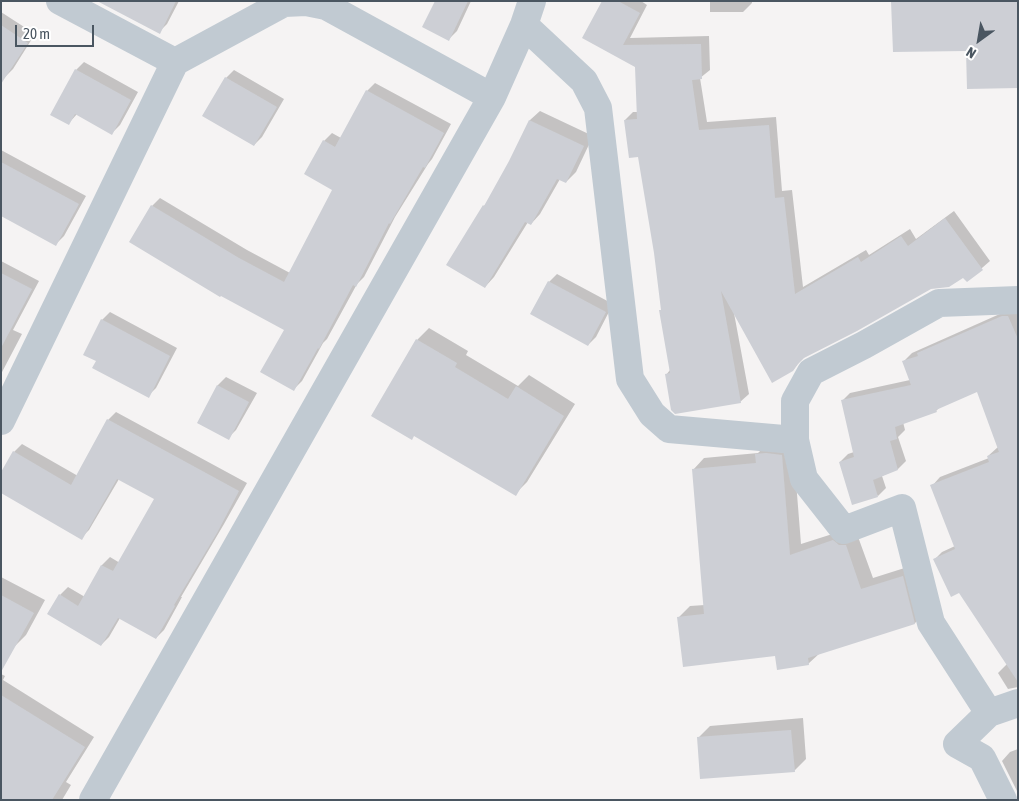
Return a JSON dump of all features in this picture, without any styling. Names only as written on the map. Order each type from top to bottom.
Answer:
[{"type":"street","points":[[60,1],[175,62]]},
{"type":"street","points":[[1,421],[175,62],[284,3],[306,2],[326,6],[492,97]]},
{"type":"street","points":[[93,800],[492,97],[528,13],[584,81],[598,108],[630,379],[652,414],[669,429],[795,440]]},
{"type":"street","points":[[989,713],[931,623],[902,508],[844,530],[804,480],[795,440],[795,401],[811,372],[864,345],[938,303],[1018,300]]},
{"type":"street","points":[[1003,800],[982,758],[957,744],[989,713],[1018,702]]},
{"type":"building","points":[[97,1],[176,1],[160,34]]},
{"type":"building","points":[[435,1],[468,1],[449,41],[422,27]]},
{"type":"building","points":[[602,1],[618,1],[640,13],[623,45],[701,44],[702,79],[692,80],[699,130],[769,125],[775,198],[784,197],[795,294],[858,257],[861,262],[901,236],[908,246],[945,218],[983,270],[967,282],[963,278],[949,287],[931,289],[857,331],[804,358],[793,371],[772,383],[721,291],[741,403],[675,414],[671,410],[665,374],[670,373],[659,310],[661,310],[654,253],[638,157],[629,158],[624,120],[637,119],[635,67],[582,38]]},
{"type":"building","points":[[891,1],[1018,1],[1018,88],[967,89],[966,51],[893,52]]},
{"type":"building","points":[[1,25],[28,43],[1,84]]},
{"type":"building","points":[[75,69],[131,100],[112,135],[75,114],[69,125],[50,115]]},
{"type":"building","points":[[225,77],[277,107],[254,146],[202,116]]},
{"type":"building","points":[[366,90],[444,133],[425,168],[423,167],[389,223],[356,287],[353,285],[294,391],[260,372],[284,330],[220,297],[129,242],[151,205],[239,258],[284,282],[332,190],[304,174],[323,140],[335,147]]},
{"type":"building","points":[[529,120],[584,146],[566,183],[557,179],[531,225],[525,222],[485,288],[446,265],[484,206]]},
{"type":"building","points":[[1,162],[79,204],[56,246],[1,216]]},
{"type":"building","points":[[1,273],[32,289],[1,348]]},
{"type":"building","points":[[548,281],[606,312],[588,346],[530,314]]},
{"type":"building","points":[[1002,316],[1008,316],[1018,339],[1018,682],[959,593],[951,597],[933,559],[955,549],[930,485],[989,462],[987,456],[999,452],[977,392],[936,410],[937,412],[895,427],[897,439],[890,441],[898,470],[873,480],[878,497],[852,505],[839,462],[854,457],[841,400],[911,385],[902,361],[918,356],[917,353]]},
{"type":"building","points":[[101,319],[170,356],[149,398],[92,368],[96,361],[83,355]]},
{"type":"building","points":[[416,339],[457,363],[455,367],[508,399],[516,386],[564,416],[516,496],[414,436],[412,440],[371,416]]},
{"type":"building","points":[[217,385],[249,402],[229,440],[197,423]]},
{"type":"building","points":[[107,419],[239,491],[156,639],[118,618],[101,646],[47,614],[59,594],[78,606],[101,565],[113,571],[154,499],[117,479],[82,540],[1,493],[1,472],[13,451],[71,485]]},
{"type":"building","points":[[755,454],[782,455],[790,555],[833,540],[839,545],[846,545],[861,589],[903,576],[915,624],[808,658],[809,665],[777,670],[775,656],[683,667],[677,617],[704,614],[692,469],[756,463]]},
{"type":"building","points":[[1,595],[34,613],[1,672]]},
{"type":"building","points":[[1,695],[85,747],[52,800],[1,800]]},
{"type":"building","points":[[791,730],[795,772],[700,779],[697,737]]}]
